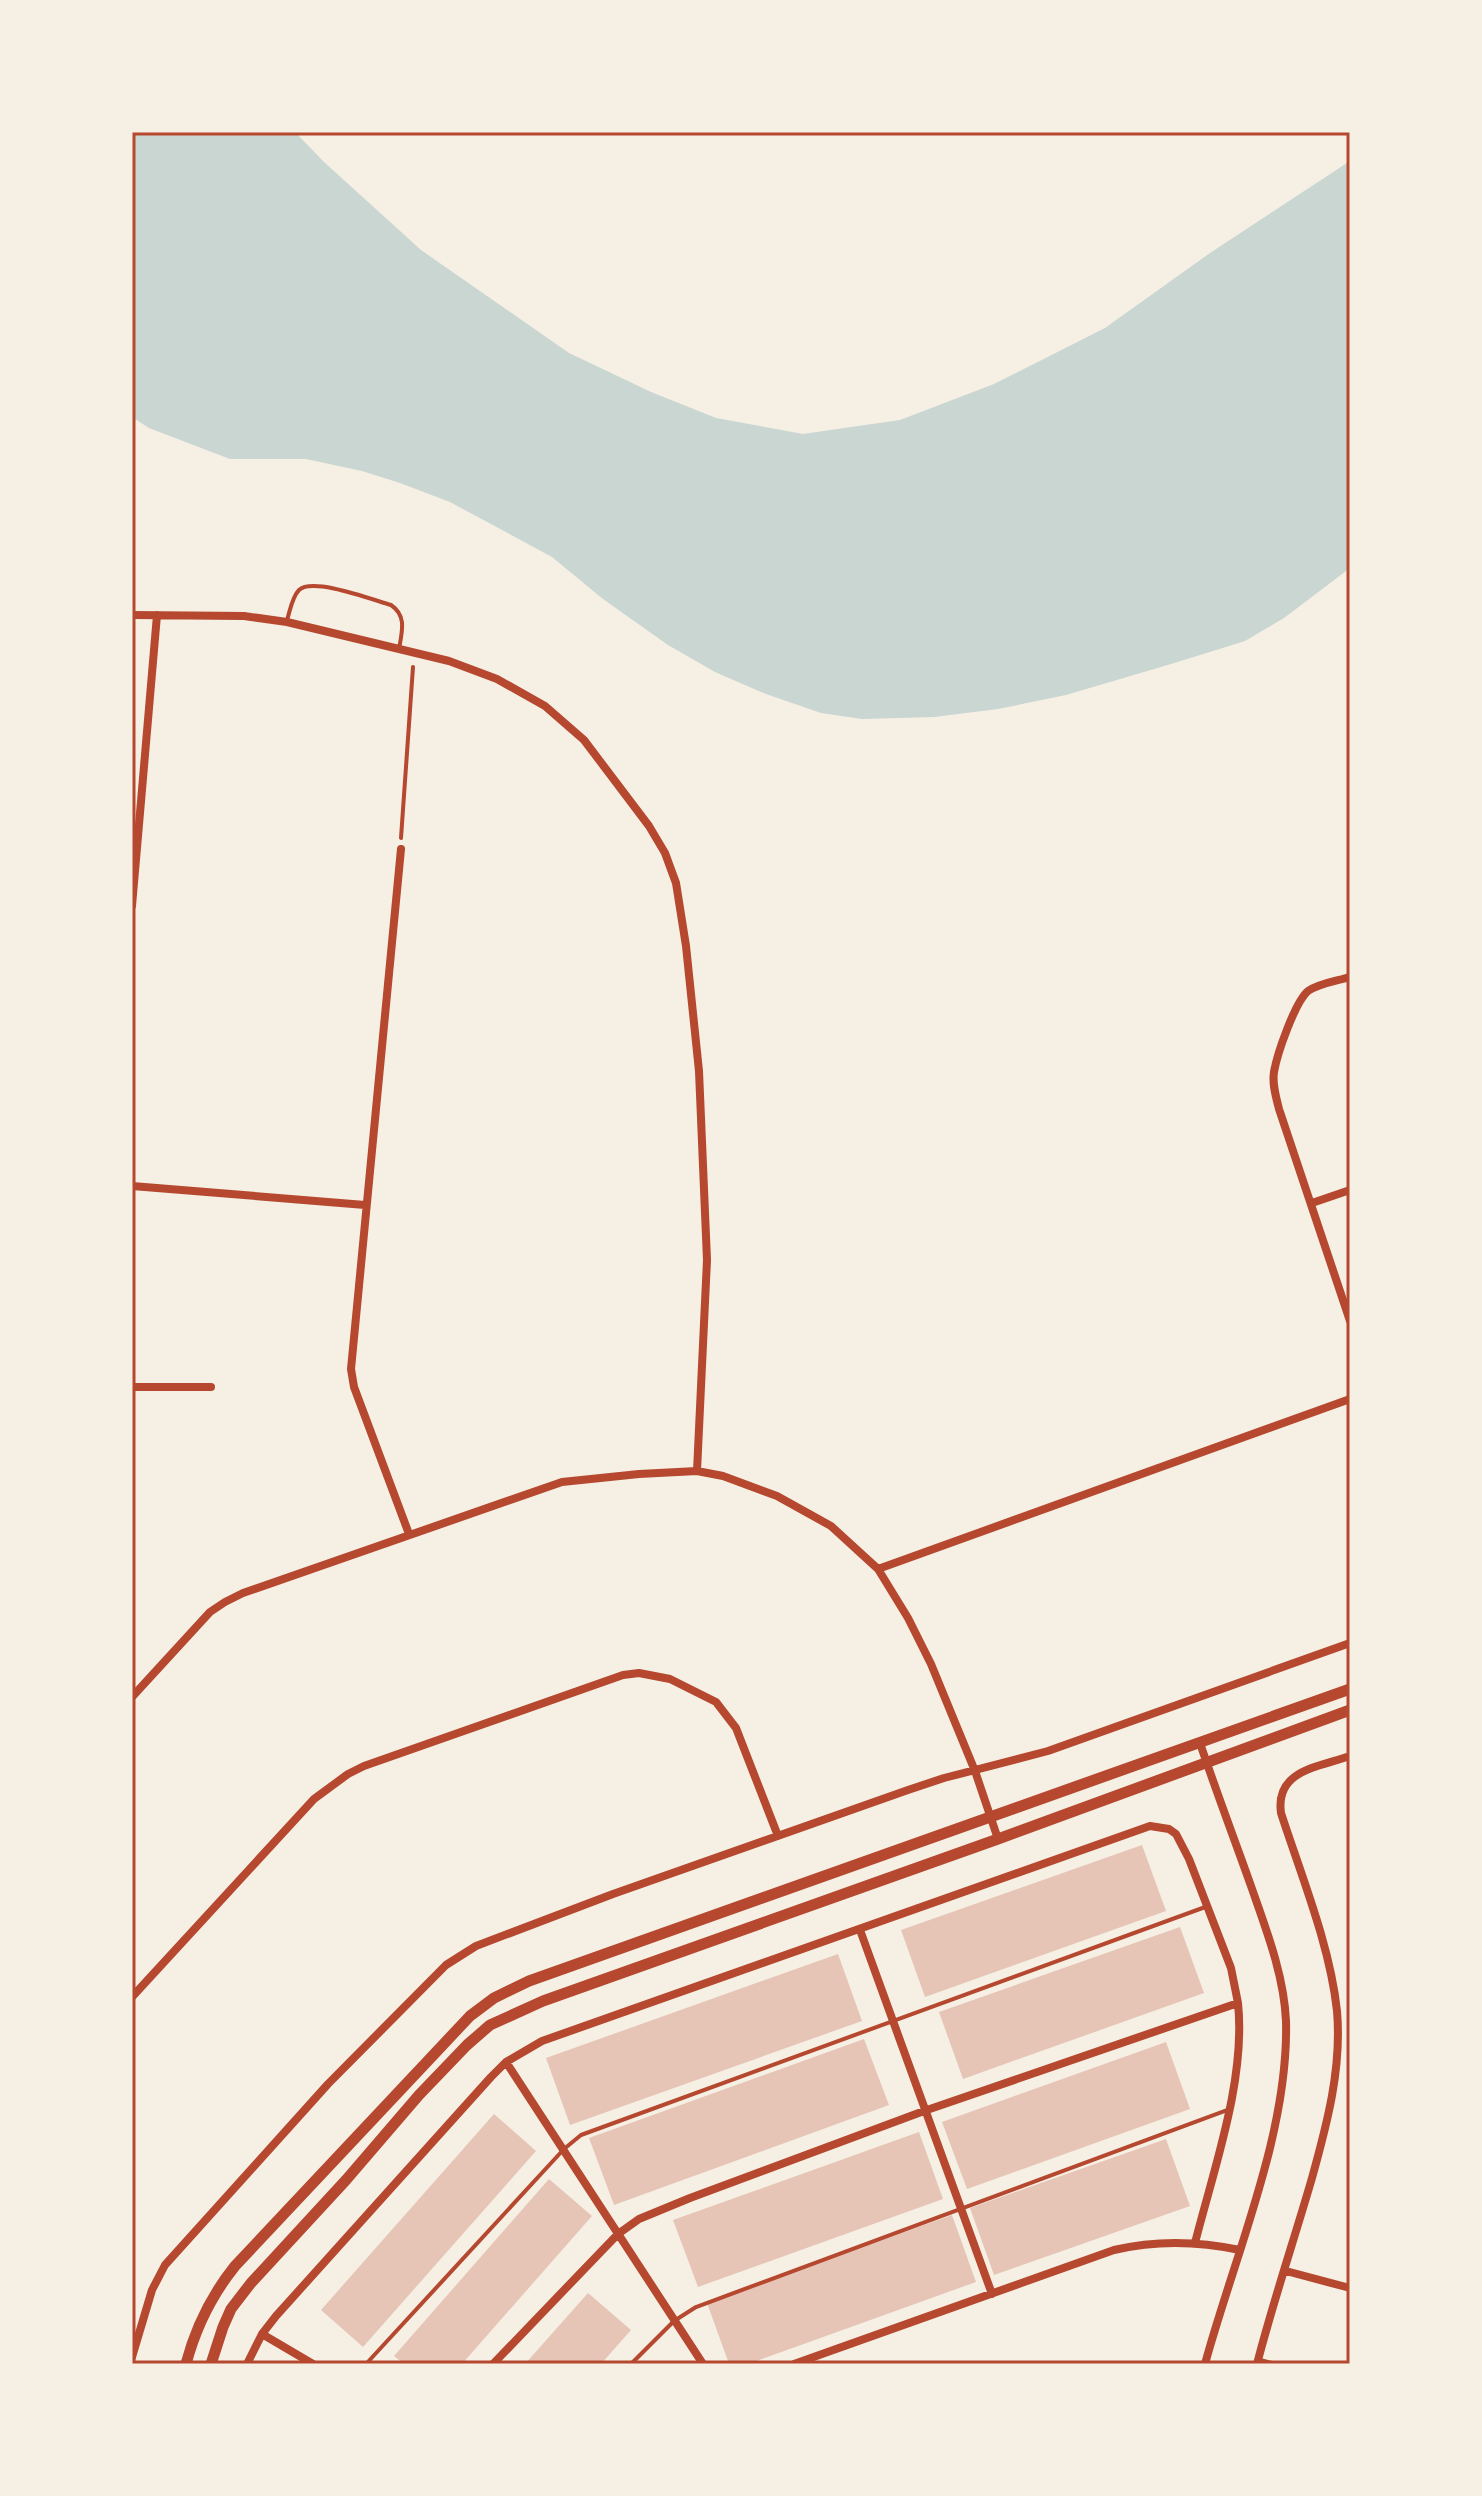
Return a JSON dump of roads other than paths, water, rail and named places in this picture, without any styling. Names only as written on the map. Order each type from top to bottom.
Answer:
[{"type":"street","points":[[132,615],[244,616],[287,622],[449,661],[497,679],[545,706],[568,725],[595,754],[649,826],[665,853],[676,883],[695,1021],[707,1260],[697,1471]]},
{"type":"street","points":[[132,906],[157,615]]},
{"type":"street","points":[[401,849],[351,1369],[354,1387],[409,1534]]},
{"type":"street","points":[[1350,977],[1305,993],[1274,1070],[1279,1109],[1350,1321]]},
{"type":"street","points":[[132,1186],[365,1205]]},
{"type":"street","points":[[1312,1203],[1350,1190]]},
{"type":"street","points":[[132,1387],[211,1387]]},
{"type":"street","points":[[878,1569],[1350,1399]]},
{"type":"street","points":[[132,1697],[199,1623],[225,1602],[562,1482],[697,1471],[753,1486],[813,1515],[846,1537],[878,1569],[931,1664],[975,1771],[998,1839]]},
{"type":"street","points":[[132,2357],[157,2278],[172,2257],[328,2084],[458,1955],[613,1894],[778,1836],[944,1778],[1048,1751],[1350,1643]]},
{"type":"street","points":[[132,1997],[314,1799],[348,1774],[623,1675],[639,1673],[670,1679],[716,1702],[736,1728],[778,1836]]},
{"type":"street","points":[[186,2364],[196,2328],[207,2305],[235,2266],[470,2016],[494,1998],[529,1981],[1350,1689]]},
{"type":"street","points":[[211,2364],[227,2318],[251,2283],[419,2095],[490,2025],[543,2001],[1350,1710]]},
{"type":"street","points":[[1200,1743],[1270,1940],[1286,2020],[1280,2092],[1267,2153],[1205,2364]]},
{"type":"street","points":[[1257,2362],[1286,2271],[1327,2121],[1338,2036],[1333,1989],[1319,1932],[1279,1800],[1284,1785],[1293,1777],[1350,1756]]},
{"type":"street","points":[[247,2364],[262,2334],[291,2299],[506,2062],[542,2041],[1150,1826],[1169,1829],[1176,1834],[1209,1906],[1231,1968],[1238,2003],[1238,2058],[1229,2109],[1195,2243]]},
{"type":"street","points":[[860,1930],[992,2294]]},
{"type":"street","points":[[493,2364],[618,2234],[639,2219],[924,2111],[1238,2003]]},
{"type":"street","points":[[506,2062],[703,2364]]},
{"type":"street","points":[[794,2364],[1137,2244],[1168,2241],[1240,2250]]},
{"type":"street","points":[[1286,2271],[1350,2288]]},
{"type":"street","points":[[132,2314],[143,2317]]},
{"type":"street","points":[[262,2334],[313,2364]]},
{"type":"lane","points":[[287,622],[299,590],[308,586],[329,588],[391,605],[400,611],[403,619],[399,649]]},
{"type":"lane","points":[[366,2364],[564,2149],[581,2135],[1209,1906]]},
{"type":"lane","points":[[631,2364],[674,2321],[696,2307],[1229,2109]]},
{"type":"lane","points":[[1257,2362],[1276,2364]]}]
